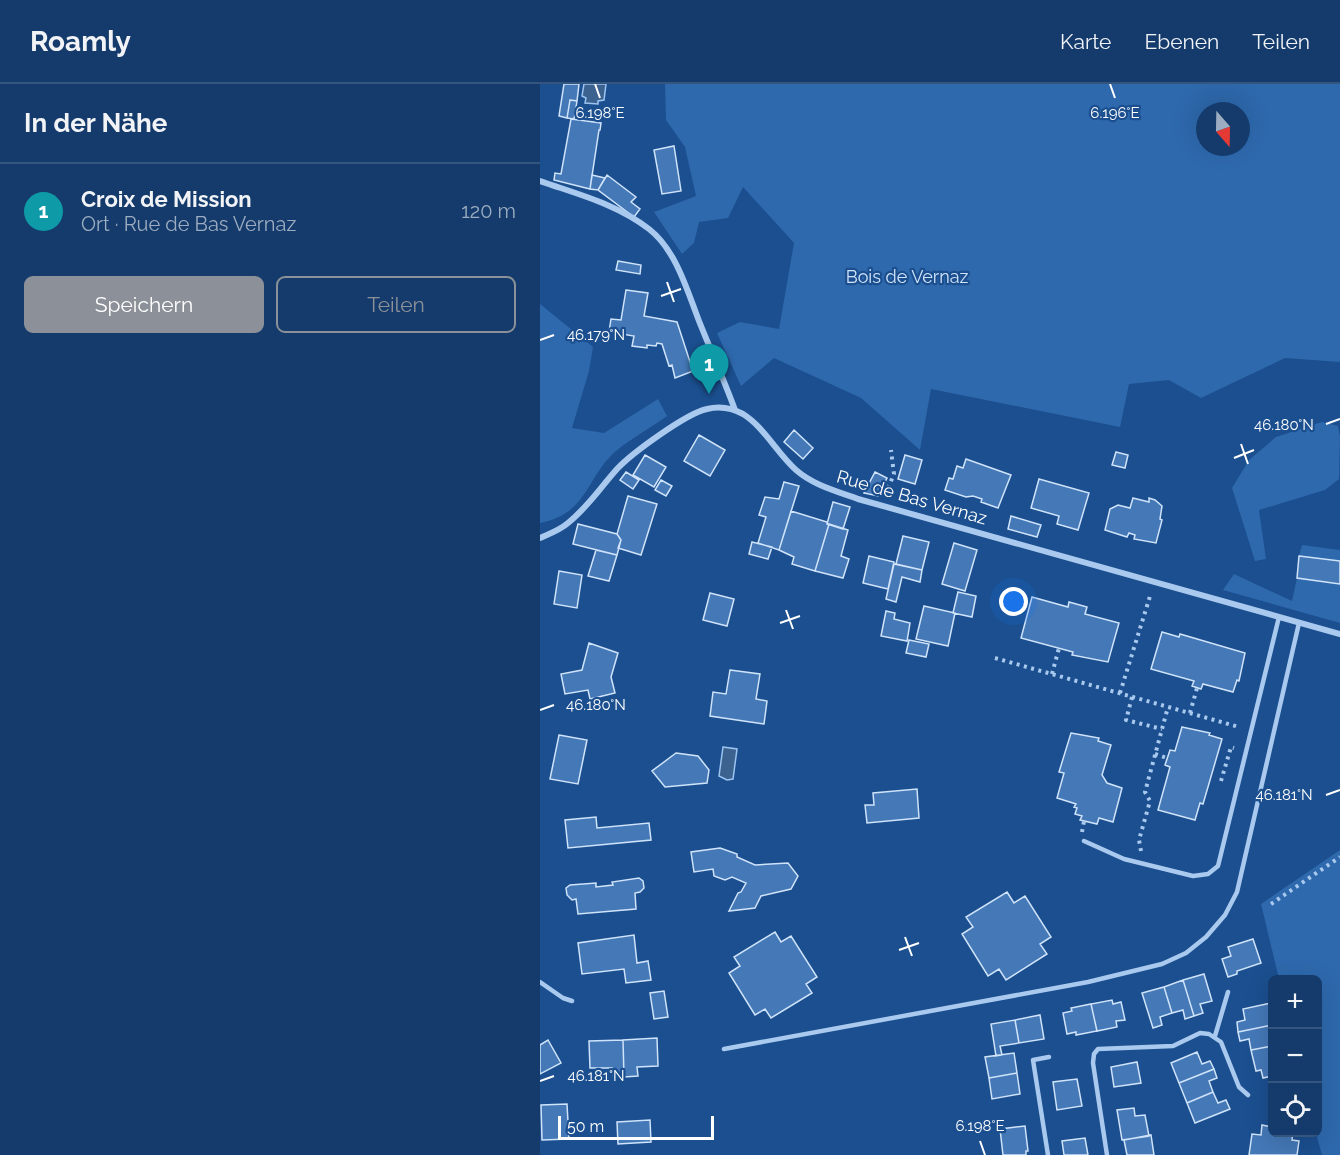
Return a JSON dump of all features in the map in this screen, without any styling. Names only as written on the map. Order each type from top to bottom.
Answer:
[{"type":"street","points":[[540,181],[595,200],[625,214],[650,230],[660,241],[678,270],[735,410]]},
{"type":"street","points":[[540,538],[566,525],[634,453],[691,415],[708,408],[735,410]]},
{"type":"street","name":"Rue de Bas Vernaz","points":[[735,410],[751,421],[807,478],[824,487],[880,506],[1340,634]]},
{"type":"lane","points":[[1084,841],[1124,859],[1192,876],[1208,874],[1218,866],[1279,617]]},
{"type":"lane","points":[[724,1049],[1088,982],[1162,964],[1186,953],[1206,937],[1226,915],[1237,892],[1299,623]]},
{"type":"lane","points":[[540,982],[563,998],[572,1001]]},
{"type":"lane","points":[[1215,1036],[1228,992]]},
{"type":"lane","points":[[1107,1155],[1093,1063],[1094,1054],[1098,1049],[1173,1046],[1200,1033],[1215,1036],[1221,1042],[1239,1087],[1248,1095]]},
{"type":"lane","points":[[1048,1155],[1033,1060],[1049,1057]]},
{"type":"path","points":[[880,506],[894,474],[891,450]]},
{"type":"path","points":[[1120,693],[1155,581]]},
{"type":"path","points":[[1052,674],[1059,648]]},
{"type":"path","points":[[995,658],[1251,731]]},
{"type":"path","points":[[1190,713],[1197,688]]},
{"type":"path","points":[[1132,697],[1126,720],[1162,729]]},
{"type":"path","points":[[1143,863],[1139,840],[1150,801],[1145,792],[1168,707]]},
{"type":"path","points":[[1155,754],[1167,758]]},
{"type":"path","points":[[1271,904],[1340,856]]},
{"type":"green space","name":"Bois de Vernaz","points":[[665,84],[1340,84],[1340,362],[1285,358],[1201,398],[1169,380],[1129,384],[1120,427],[931,389],[920,450],[861,398],[774,358],[741,386],[717,333],[740,322],[779,329],[794,243],[743,187],[728,218],[699,222],[694,243],[682,254],[654,212],[696,196],[685,147],[666,120]]},
{"type":"green space","points":[[540,304],[593,347],[589,371],[572,428],[604,433],[658,399],[667,416],[616,451],[568,512],[540,523]]},
{"type":"green space","points":[[1322,422],[1338,426],[1339,479],[1325,490],[1259,510],[1266,559],[1255,561],[1232,488],[1249,460],[1276,437]]},
{"type":"green space","points":[[1302,545],[1340,550],[1340,561],[1299,556]]},
{"type":"green space","points":[[1234,574],[1292,601],[1297,578],[1340,584],[1340,623],[1223,590]]},
{"type":"green space","points":[[1340,850],[1340,1155],[1322,1155],[1317,1137],[1322,1137],[1322,975],[1278,975],[1261,904]]},
{"type":"shaded area","points":[[584,84],[606,84],[604,100],[598,101],[598,104],[585,103],[586,98],[582,96]]},
{"type":"shaded area","points":[[723,747],[737,749],[733,779],[727,780],[719,776]]},
{"type":"building","points":[[564,84],[579,84],[577,101],[570,100],[567,118],[559,116]]},
{"type":"building","points":[[570,100],[577,101],[574,119],[567,118]]},
{"type":"building","points":[[571,119],[601,123],[590,189],[554,180],[555,173],[561,174]]},
{"type":"building","points":[[674,146],[681,191],[662,194],[654,150]]},
{"type":"building","points":[[592,175],[605,178],[598,190],[590,189]]},
{"type":"building","points":[[607,175],[636,197],[631,202],[640,209],[634,217],[598,190]]},
{"type":"building","points":[[618,261],[641,265],[640,274],[616,270]]},
{"type":"building","points":[[626,290],[648,293],[644,316],[677,322],[693,371],[675,378],[672,365],[669,366],[662,344],[647,345],[647,348],[632,346],[634,336],[609,332],[611,319],[621,320]]},
{"type":"building","points":[[794,430],[813,448],[803,459],[784,442]]},
{"type":"building","points":[[699,435],[725,450],[710,476],[684,461]]},
{"type":"building","points":[[1116,452],[1128,455],[1125,468],[1112,465]]},
{"type":"building","points":[[645,455],[666,467],[654,487],[633,475]]},
{"type":"building","points":[[905,455],[922,460],[915,484],[898,479]]},
{"type":"building","points":[[966,459],[1011,475],[998,508],[981,502],[982,499],[973,496],[966,497],[945,490],[949,478],[953,479],[957,466],[963,468]]},
{"type":"building","points":[[626,472],[639,480],[633,489],[620,480]]},
{"type":"building","points":[[875,472],[887,478],[878,496],[864,493]]},
{"type":"building","points":[[1039,479],[1089,493],[1078,530],[1057,524],[1059,516],[1031,508]]},
{"type":"building","points":[[661,480],[672,486],[666,496],[655,490]]},
{"type":"building","points":[[784,482],[799,486],[779,550],[758,543],[766,517],[759,515],[765,497],[779,499]]},
{"type":"building","points":[[628,496],[657,504],[641,555],[618,548],[621,540],[617,534]]},
{"type":"building","points":[[1133,498],[1149,502],[1149,498],[1162,506],[1160,519],[1162,520],[1156,543],[1134,539],[1135,535],[1129,533],[1127,537],[1105,530],[1110,509],[1118,505],[1130,508]]},
{"type":"building","points":[[833,502],[850,507],[843,529],[827,524]]},
{"type":"building","points":[[791,511],[829,524],[815,571],[792,564],[794,557],[779,550]]},
{"type":"building","points":[[1011,516],[1041,525],[1037,537],[1008,529]]},
{"type":"building","points":[[578,524],[617,534],[621,540],[617,555],[573,544]]},
{"type":"building","points":[[829,524],[848,530],[841,556],[849,559],[843,578],[815,571]]},
{"type":"building","points":[[903,536],[929,542],[922,570],[896,564]]},
{"type":"building","points":[[752,542],[772,547],[768,559],[749,554]]},
{"type":"building","points":[[954,543],[977,550],[965,591],[942,584]]},
{"type":"building","points":[[596,550],[617,555],[609,581],[588,576]]},
{"type":"building","points":[[869,556],[894,562],[888,589],[863,583]]},
{"type":"building","points":[[1299,556],[1340,561],[1340,584],[1297,578]]},
{"type":"building","points":[[894,564],[922,570],[920,582],[902,577],[896,602],[886,599]]},
{"type":"building","points":[[559,571],[582,575],[577,608],[554,604]]},
{"type":"building","points":[[958,592],[976,596],[972,617],[953,613]]},
{"type":"building","points":[[710,593],[734,599],[727,626],[703,620]]},
{"type":"building","points":[[1032,597],[1068,607],[1069,602],[1087,607],[1085,614],[1119,623],[1108,662],[1072,655],[1073,652],[1021,638]]},
{"type":"building","points":[[924,606],[955,613],[948,646],[916,639]]},
{"type":"building","points":[[886,611],[895,613],[894,619],[910,623],[907,641],[881,636]]},
{"type":"building","points":[[1162,632],[1179,637],[1180,634],[1245,653],[1239,681],[1237,680],[1233,692],[1203,684],[1201,689],[1192,686],[1194,681],[1151,669]]},
{"type":"building","points":[[909,640],[929,644],[926,657],[906,653]]},
{"type":"building","points":[[589,643],[618,653],[611,677],[615,693],[590,699],[588,690],[565,694],[561,674],[582,670]]},
{"type":"building","points":[[730,670],[760,674],[756,699],[767,701],[764,724],[710,716],[713,692],[726,694]]},
{"type":"building","points":[[1182,727],[1210,733],[1209,735],[1222,739],[1203,804],[1200,803],[1195,820],[1158,810],[1170,767],[1165,765],[1170,750],[1175,751]]},
{"type":"building","points":[[1071,733],[1099,738],[1098,741],[1111,745],[1102,775],[1107,783],[1122,788],[1113,822],[1099,818],[1097,824],[1080,820],[1082,816],[1075,814],[1076,804],[1057,798],[1064,773],[1059,772]]},
{"type":"building","points":[[559,735],[587,740],[578,784],[550,779]]},
{"type":"building","points":[[676,753],[698,756],[709,770],[707,783],[665,787],[652,771]]},
{"type":"building","points":[[917,789],[919,818],[867,823],[865,805],[874,805],[873,793]]},
{"type":"building","points":[[596,817],[597,828],[649,823],[651,840],[568,848],[565,820]]},
{"type":"building","points":[[720,848],[737,854],[737,857],[755,865],[788,863],[798,876],[791,889],[761,896],[755,908],[729,911],[746,883],[732,877],[725,880],[714,876],[713,869],[694,872],[691,852]]},
{"type":"building","points":[[639,878],[643,881],[644,888],[635,893],[636,909],[578,914],[576,899],[572,900],[567,895],[566,888],[570,885],[596,883],[596,887]]},
{"type":"building","points":[[1007,892],[1014,903],[1025,896],[1051,937],[1040,944],[1047,954],[1006,980],[999,969],[988,976],[962,934],[973,927],[966,917]]},
{"type":"building","points":[[775,932],[781,942],[791,936],[817,977],[806,984],[812,993],[771,1018],[765,1009],[755,1015],[729,973],[740,966],[734,957]]},
{"type":"building","points":[[634,935],[637,963],[648,961],[651,980],[626,983],[624,969],[582,974],[578,943]]},
{"type":"building","points":[[1253,939],[1261,963],[1237,971],[1237,974],[1228,977],[1222,959],[1231,956],[1228,947]]},
{"type":"building","points":[[1204,974],[1212,1001],[1200,1004],[1203,1013],[1194,1016],[1183,980]]},
{"type":"building","points":[[1183,980],[1194,1016],[1185,1019],[1183,1010],[1172,1013],[1164,987]]},
{"type":"building","points":[[1164,987],[1172,1013],[1160,1017],[1162,1025],[1153,1028],[1142,993]]},
{"type":"building","points":[[664,991],[668,1017],[654,1019],[650,993]]},
{"type":"building","points":[[1112,1000],[1113,1004],[1121,1002],[1125,1020],[1116,1021],[1117,1027],[1097,1031],[1091,1004]]},
{"type":"building","points":[[1091,1004],[1097,1031],[1076,1035],[1076,1032],[1067,1034],[1063,1013],[1072,1011],[1071,1008]]},
{"type":"building","points":[[1268,1004],[1268,1026],[1238,1032],[1237,1022],[1245,1020],[1243,1009]]},
{"type":"building","points":[[1040,1015],[1044,1039],[1019,1043],[1015,1020]]},
{"type":"building","points":[[1015,1020],[1019,1043],[1000,1046],[1002,1055],[996,1056],[991,1024]]},
{"type":"building","points":[[1268,1026],[1268,1047],[1251,1050],[1249,1039],[1240,1041],[1238,1032]]},
{"type":"building","points":[[657,1038],[658,1066],[637,1067],[638,1076],[624,1077],[623,1040]]},
{"type":"building","points":[[548,1040],[561,1063],[540,1074],[540,1045]]},
{"type":"building","points":[[623,1040],[624,1077],[613,1077],[612,1068],[590,1068],[589,1041]]},
{"type":"building","points":[[1268,1047],[1268,1077],[1263,1078],[1261,1070],[1256,1071],[1251,1050]]},
{"type":"building","points":[[1197,1052],[1202,1064],[1210,1061],[1214,1069],[1179,1083],[1171,1063]]},
{"type":"building","points":[[1014,1053],[1017,1073],[989,1078],[985,1057]]},
{"type":"building","points":[[1137,1062],[1141,1083],[1114,1087],[1111,1067]]},
{"type":"building","points":[[1214,1069],[1217,1078],[1209,1081],[1213,1092],[1187,1103],[1179,1083]]},
{"type":"building","points":[[1017,1073],[1020,1094],[992,1099],[989,1078]]},
{"type":"building","points":[[1077,1079],[1082,1106],[1057,1110],[1053,1082]]},
{"type":"building","points":[[1213,1092],[1218,1103],[1226,1100],[1230,1109],[1195,1123],[1187,1103]]},
{"type":"building","points":[[567,1104],[569,1139],[542,1140],[541,1105]]},
{"type":"building","points":[[1134,1108],[1135,1116],[1145,1115],[1149,1136],[1122,1140],[1117,1110]]},
{"type":"building","points":[[650,1120],[651,1142],[618,1144],[617,1122]]},
{"type":"building","points":[[1262,1125],[1268,1126],[1268,1137],[1292,1137],[1292,1140],[1299,1141],[1297,1155],[1249,1155],[1252,1134],[1261,1135]]},
{"type":"building","points":[[1025,1126],[1028,1151],[1026,1155],[1003,1155],[1000,1129]]},
{"type":"building","points":[[1151,1135],[1154,1155],[1127,1155],[1124,1140]]},
{"type":"building","points":[[1085,1138],[1088,1155],[1064,1155],[1062,1141]]},
{"type":"place","name":"Croix de Mission","points":[[709,394]]}]
